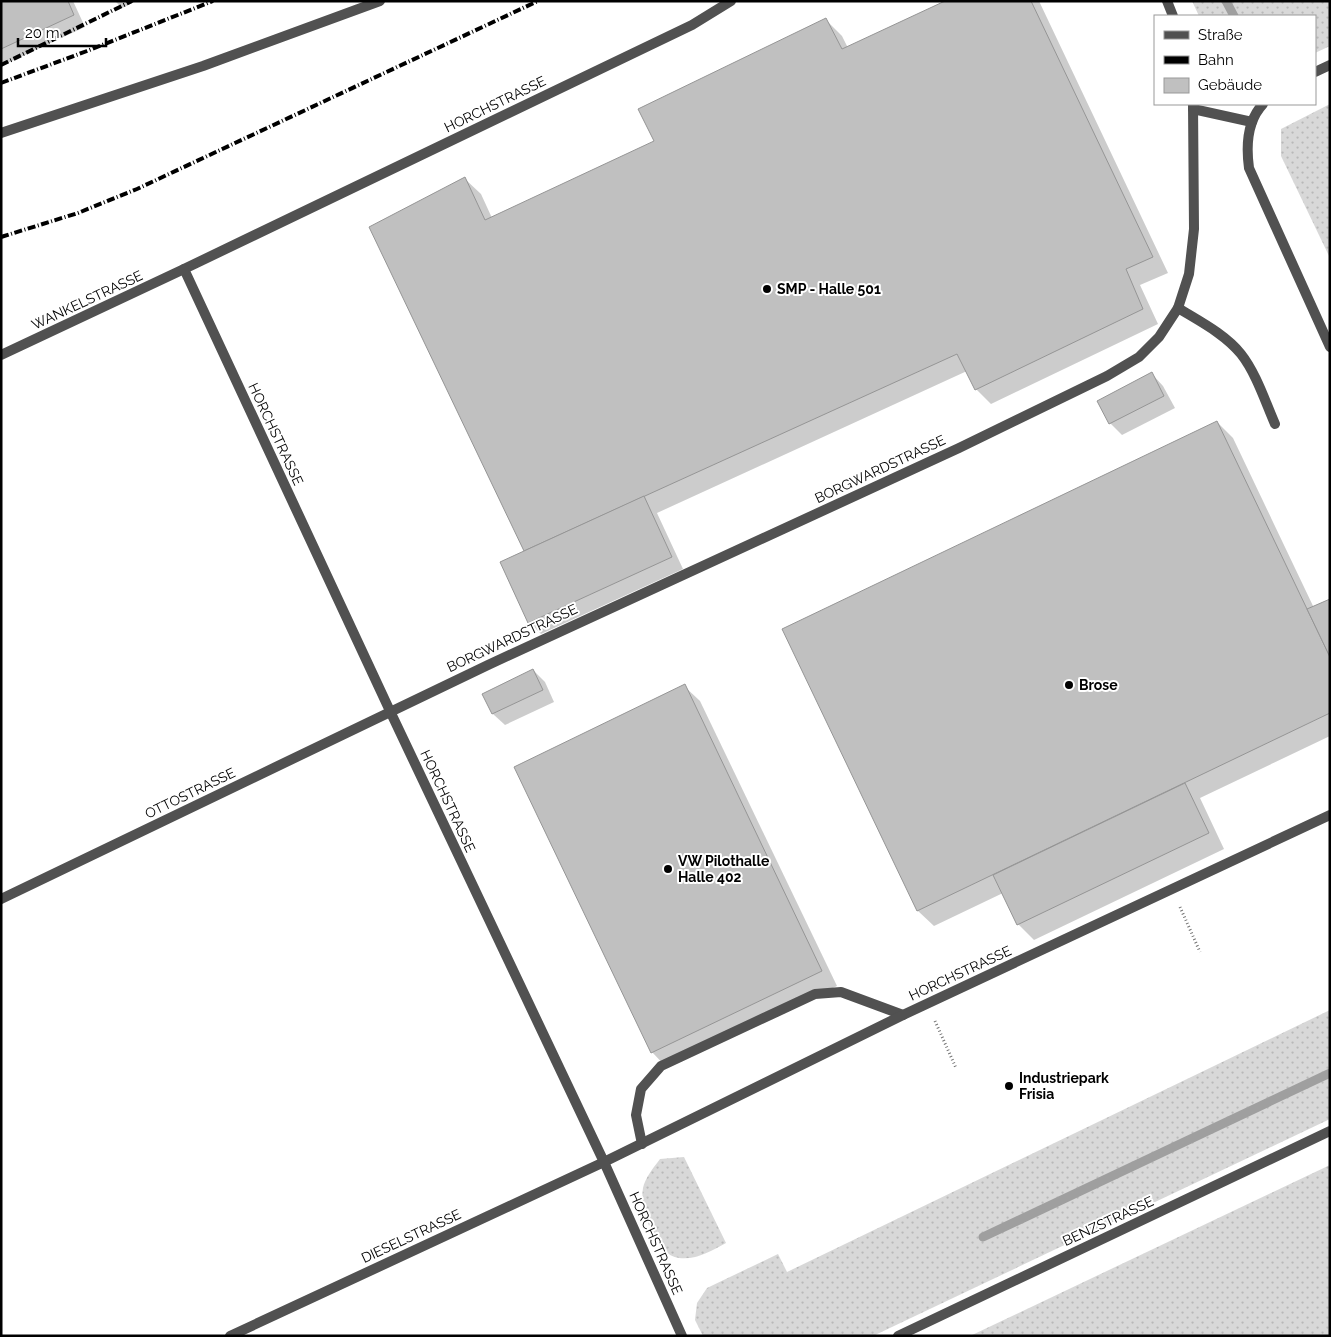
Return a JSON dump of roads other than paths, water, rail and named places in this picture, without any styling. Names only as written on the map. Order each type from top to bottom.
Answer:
[{"type":"street","points":[[1,134],[203,66],[380,1]]},
{"type":"street","name":"HORCHSTRASSE","points":[[682,1336],[604,1162],[390,711],[184,269],[692,25],[731,1]]},
{"type":"street","points":[[1168,1],[1173,15]]},
{"type":"street","points":[[1316,72],[1330,65]]},
{"type":"street","points":[[1262,105],[1252,122],[1247,146],[1249,168],[1330,347]]},
{"type":"street","points":[[1193,106],[1252,122]]},
{"type":"street","name":"BORGWARDSTRASSE","points":[[390,711],[959,448],[1107,376],[1139,357],[1159,337],[1178,308],[1189,274],[1194,229],[1193,106]]},
{"type":"street","name":"WANKELSTRASSE","points":[[1,355],[184,269]]},
{"type":"street","points":[[1178,308],[1217,333],[1241,353],[1254,376],[1275,424]]},
{"type":"street","name":"OTTOSTRASSE","points":[[1,900],[390,711]]},
{"type":"street","name":"HORCHSTRASSE","points":[[604,1162],[903,1015],[1330,815]]},
{"type":"street","points":[[642,1144],[636,1114],[641,1089],[661,1066],[814,994],[841,992],[903,1015]]},
{"type":"street","name":"BENZSTRASSE","points":[[898,1336],[1330,1131]]},
{"type":"street","name":"DIESELSTRASSE","points":[[230,1336],[604,1162]]},
{"type":"waterway","points":[[1226,1],[1233,15]]},
{"type":"waterway","points":[[983,1237],[1330,1073]]},
{"type":"railway","points":[[1,65],[132,1]]},
{"type":"railway","points":[[1,83],[213,1]]},
{"type":"railway","points":[[1,237],[78,213],[137,189],[538,1]]},
{"type":"place","name":"SMP - Halle 501","points":[[767,289]]},
{"type":"place","name":"Brose","points":[[1069,685]]},
{"type":"place","name":"VW Pilothalle Halle 402","points":[[668,869]]},
{"type":"place","name":"Industriepark Frisia","points":[[1009,1086]]}]
